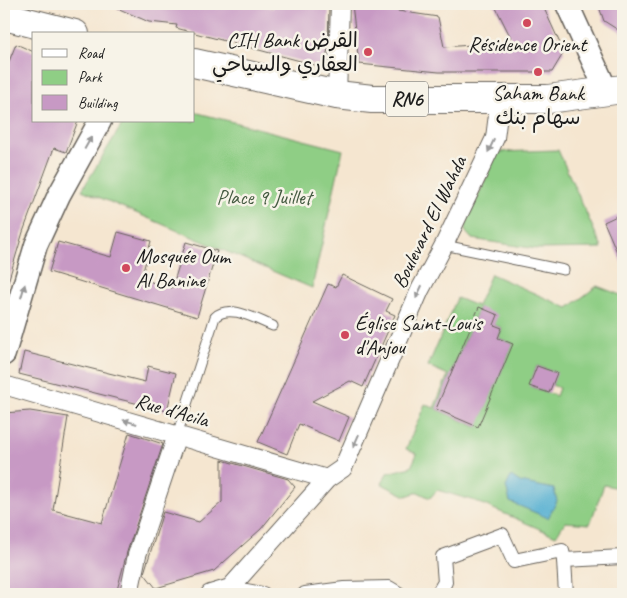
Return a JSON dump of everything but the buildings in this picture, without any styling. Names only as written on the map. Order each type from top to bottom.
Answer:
[{"type":"main road","points":[[4,16],[67,32]]},
{"type":"main road","name":"RN6","points":[[195,63],[337,95],[372,99],[548,99],[615,91]]},
{"type":"street","points":[[337,95],[340,4]]},
{"type":"street","points":[[567,4],[615,91]]},
{"type":"street","name":"Boulevard El Wahda","points":[[230,588],[328,479],[344,468],[420,290],[444,245],[495,138],[500,98]]},
{"type":"street","points":[[4,354],[39,237],[59,195],[99,122]]},
{"type":"street","name":"Rue d'Acila","points":[[4,385],[328,479]]},
{"type":"street","points":[[128,594],[138,555],[177,435]]},
{"type":"street","points":[[438,594],[445,582],[443,557],[502,535],[514,561],[562,551],[566,594]]},
{"type":"street","points":[[564,560],[623,557]]},
{"type":"street","points":[[210,594],[230,588],[263,594]]},
{"type":"street","points":[[305,594],[344,589],[394,591]]},
{"type":"lane","points":[[444,245],[564,270]]},
{"type":"lane","points":[[177,435],[215,317],[230,311],[273,326]]},
{"type":"green space","name":"Place 9 Juillet","points":[[195,112],[343,150],[312,288],[82,190],[123,122],[195,122]]},
{"type":"green space","points":[[558,150],[602,248],[537,249],[472,239],[465,231],[466,224],[497,152]]},
{"type":"green space","points":[[491,274],[568,308],[597,286],[623,296],[623,489],[604,485],[590,524],[565,522],[556,536],[475,501],[437,490],[430,498],[418,492],[406,496],[382,484],[387,473],[411,467],[417,454],[406,449],[425,404],[434,408],[448,375],[428,366],[457,298],[477,306]],"holes":[[[479,307],[494,325],[502,328],[498,338],[513,344],[477,427],[436,409]],[[537,366],[556,373],[552,385],[559,388],[556,396],[530,386]]]},
{"type":"water","points":[[511,476],[520,482],[554,489],[557,501],[548,518],[510,502],[506,487]]},
{"type":"place","name":"Résidence Orient","points":[[527,23]]},
{"type":"place","name":"CIH Bank القرض العقاري والسياحي","points":[[368,52]]},
{"type":"place","name":"Saham Bank سهام بنك","points":[[538,72]]},
{"type":"place","name":"Mosquée Oum Al Banine","points":[[126,268]]},
{"type":"place","name":"Église Saint-Louis d'Anjou","points":[[345,335]]}]
